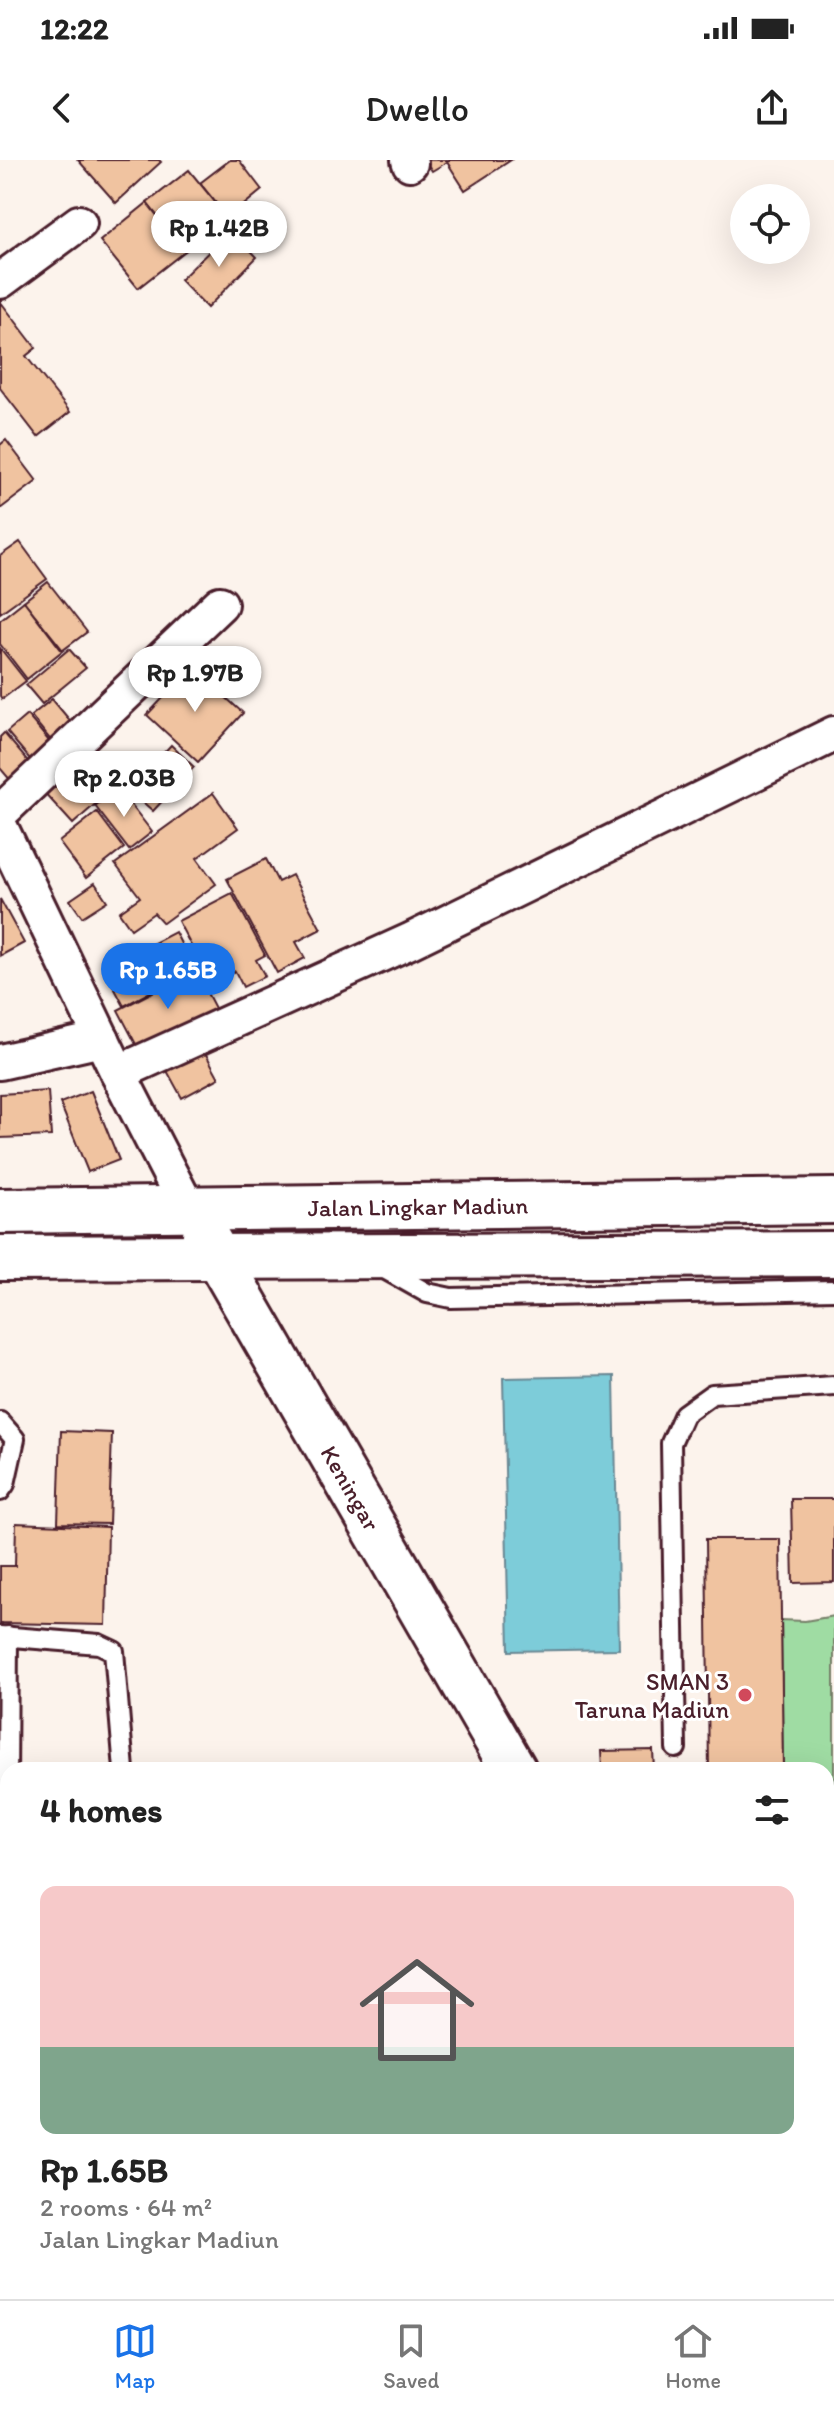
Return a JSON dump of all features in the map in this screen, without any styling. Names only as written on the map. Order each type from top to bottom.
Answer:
[{"type":"main road","name":"Jalan Lingkar Madiun","points":[[0,1211],[834,1201]]},
{"type":"main road","name":"Keningar","points":[[187,1207],[509,1762]]},
{"type":"main road","name":"Jalan Lingkar Madiun","points":[[0,1258],[834,1254]]},
{"type":"street","points":[[0,281],[79,223]]},
{"type":"street","points":[[0,813],[220,604]]},
{"type":"street","points":[[118,1073],[410,941],[834,734]]},
{"type":"street","points":[[0,827],[118,1073],[187,1207]]},
{"type":"street","points":[[0,1062],[102,1039]]},
{"type":"lane","points":[[359,1255],[427,1293],[451,1298],[834,1290]]},
{"type":"lane","points":[[676,1748],[671,1443],[684,1414],[712,1394],[834,1386]]},
{"type":"lane","points":[[0,1422],[15,1439],[5,1484],[0,1491]]},
{"type":"lane","points":[[4,1762],[4,1636],[99,1644],[114,1651],[123,1762]]},
{"type":"green space","points":[[834,1616],[834,1762],[783,1762],[781,1620],[805,1621]]},
{"type":"water","points":[[614,1376],[619,1649],[509,1651],[503,1378]]},
{"type":"building","points":[[78,160],[159,160],[161,162],[116,203]]},
{"type":"building","points":[[230,160],[239,160],[262,190],[228,218],[200,183]]},
{"type":"building","points":[[425,160],[511,160],[465,190],[447,162],[432,171]]},
{"type":"building","points":[[189,170],[228,218],[185,251],[147,203]]},
{"type":"building","points":[[147,203],[185,251],[138,288],[100,241]]},
{"type":"building","points":[[231,230],[257,257],[207,308],[180,280]]},
{"type":"building","points":[[0,301],[36,348],[26,356],[70,412],[38,437],[0,388]]},
{"type":"building","points":[[6,440],[37,481],[0,509],[0,445]]},
{"type":"building","points":[[20,542],[47,579],[0,613],[0,556]]},
{"type":"building","points":[[48,582],[87,632],[63,650],[24,601]]},
{"type":"building","points":[[24,601],[62,651],[27,679],[0,644],[0,620]]},
{"type":"building","points":[[0,648],[26,681],[2,699],[0,696]]},
{"type":"building","points":[[69,649],[86,668],[42,704],[26,685]]},
{"type":"building","points":[[192,667],[243,713],[198,762],[147,715]]},
{"type":"building","points":[[52,699],[82,735],[61,753],[31,716]]},
{"type":"building","points":[[27,715],[60,754],[40,771],[7,732]]},
{"type":"building","points":[[4,733],[37,772],[17,788],[0,768],[0,737]]},
{"type":"building","points":[[171,745],[194,767],[153,811],[129,790]]},
{"type":"building","points":[[78,757],[110,791],[73,824],[42,790]]},
{"type":"building","points":[[118,788],[152,832],[129,850],[95,806]]},
{"type":"building","points":[[213,793],[238,828],[197,858],[216,884],[163,923],[154,913],[131,929],[119,912],[140,897],[115,864]]},
{"type":"building","points":[[97,812],[124,848],[86,878],[59,842]]},
{"type":"building","points":[[266,859],[278,882],[292,875],[321,929],[296,942],[305,958],[277,973],[227,879]]},
{"type":"building","points":[[95,883],[107,901],[82,917],[70,900]]},
{"type":"building","points":[[232,893],[265,955],[256,960],[265,976],[243,987],[235,971],[211,984],[178,921]]},
{"type":"building","points":[[0,899],[24,943],[0,956]]},
{"type":"building","points":[[175,932],[194,969],[124,1006],[104,969]]},
{"type":"building","points":[[195,970],[217,1012],[140,1052],[118,1010]]},
{"type":"building","points":[[203,1049],[219,1078],[182,1098],[166,1069]]},
{"type":"building","points":[[48,1091],[51,1136],[0,1138],[0,1094]]},
{"type":"building","points":[[91,1091],[119,1160],[88,1172],[60,1103]]},
{"type":"building","points":[[61,1431],[112,1433],[109,1524],[58,1523]]},
{"type":"building","points":[[791,1499],[834,1499],[834,1582],[793,1583]]},
{"type":"building","points":[[16,1523],[108,1527],[106,1625],[0,1623],[0,1566],[15,1566]]},
{"type":"building","name":"SMAN 3 Taruna Madiun","points":[[706,1539],[780,1539],[783,1762],[709,1762]]},
{"type":"building","points":[[653,1750],[654,1762],[602,1762],[601,1751]]},
{"type":"place","name":"SMAN 3 Taruna Madiun","points":[[745,1695]]}]
